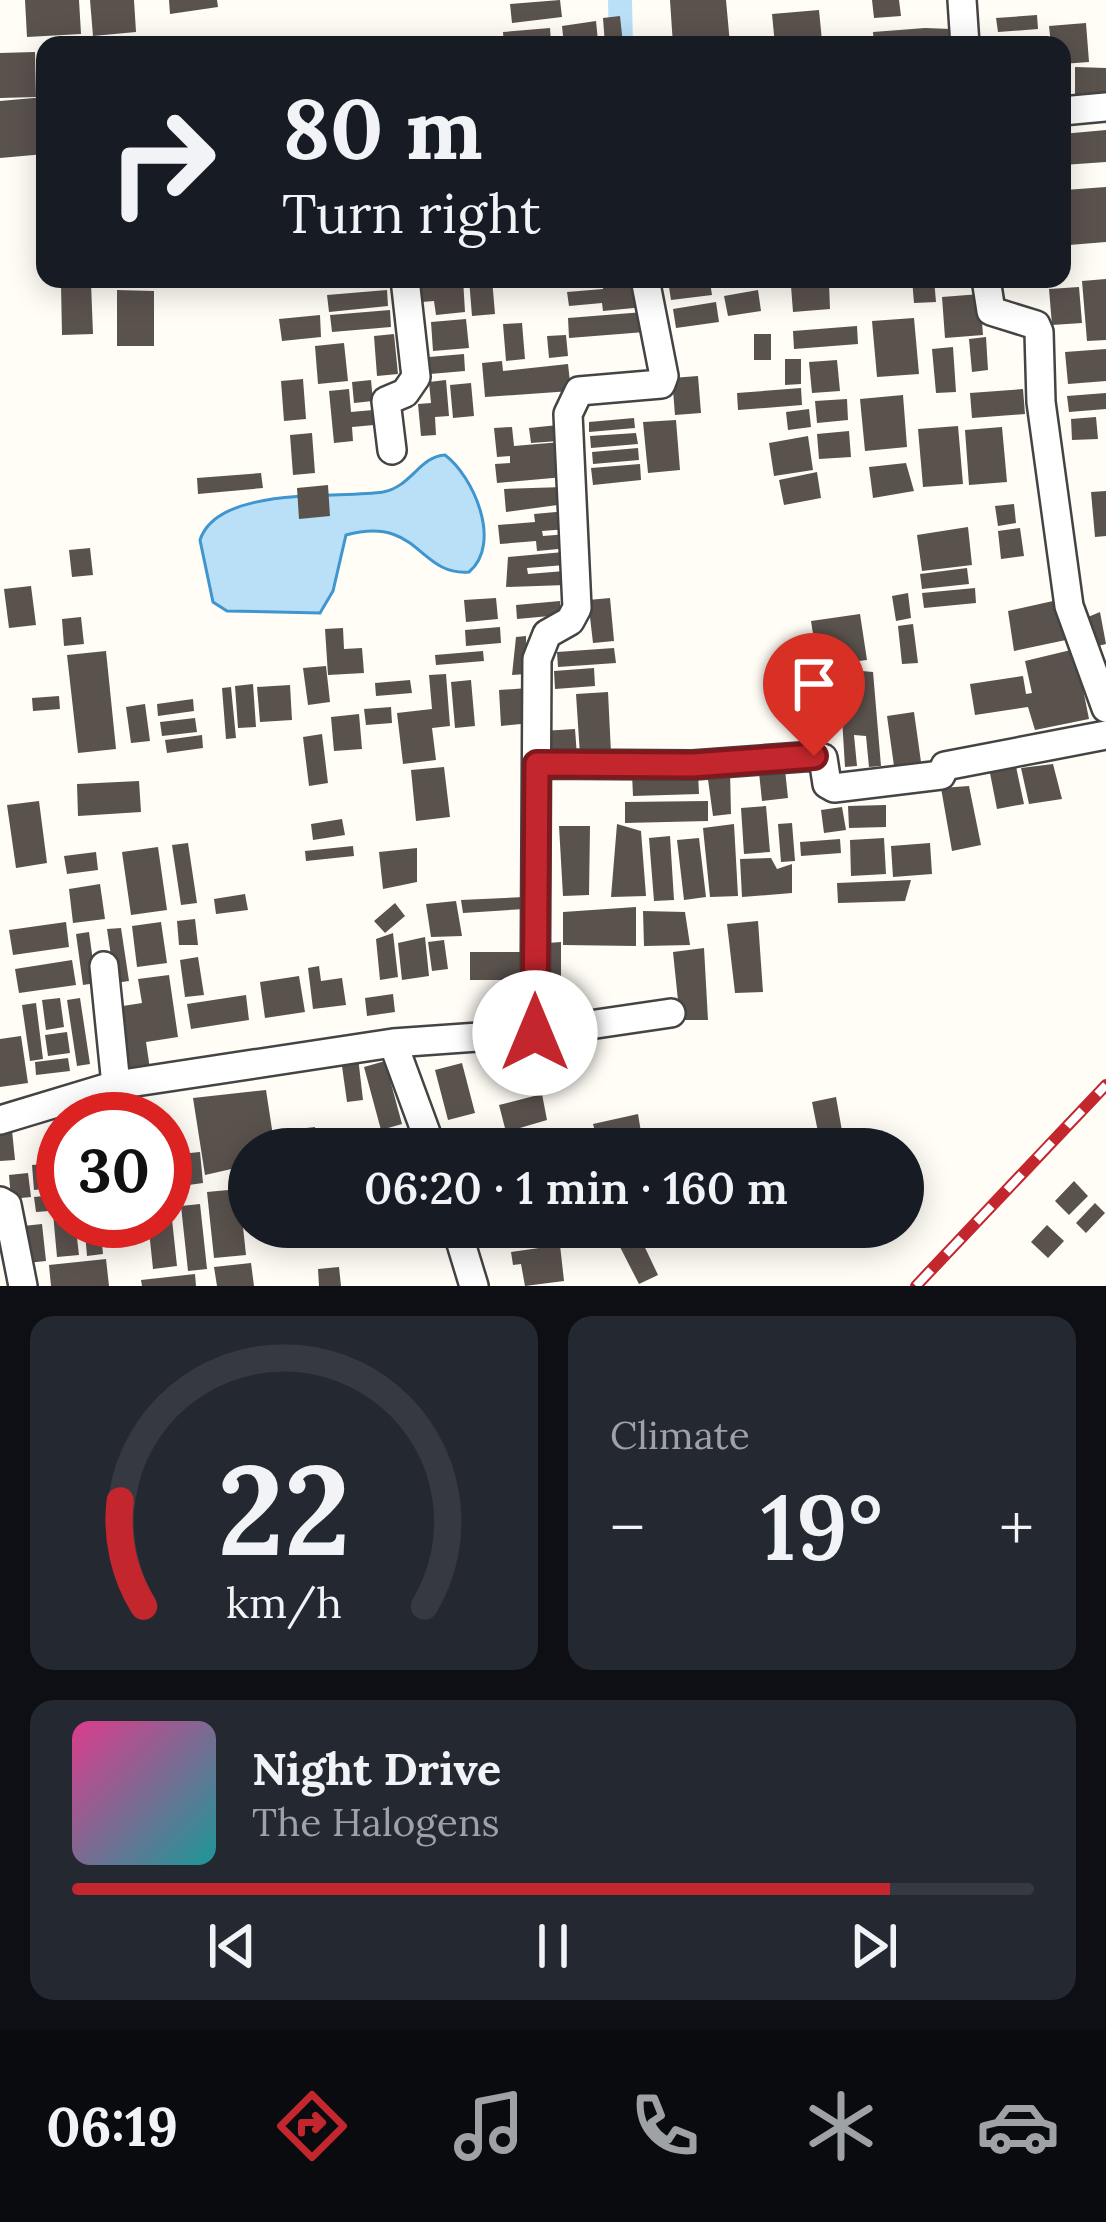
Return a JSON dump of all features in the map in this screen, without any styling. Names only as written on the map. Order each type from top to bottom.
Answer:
[{"type":"street","points":[[962,0],[964,36]]},
{"type":"street","points":[[1071,110],[1106,107]]},
{"type":"street","points":[[392,450],[386,401],[405,393],[416,377],[406,288]]},
{"type":"street","points":[[535,1033],[540,646],[547,634],[570,621],[577,608],[568,414],[579,391],[661,384],[664,376],[648,288]]},
{"type":"street","points":[[987,288],[991,310],[1036,325],[1039,332],[1042,402],[1069,606],[1106,708]]},
{"type":"street","points":[[537,764],[693,765],[814,756],[823,758],[827,784],[834,788],[941,775],[945,766],[1106,735]]},
{"type":"street","points":[[104,966],[116,1085]]},
{"type":"street","points":[[0,1120],[116,1085],[393,1043],[535,1033],[671,1012]]},
{"type":"street","points":[[393,1043],[424,1128]]},
{"type":"street","points":[[0,1201],[7,1205],[23,1286]]},
{"type":"street","points":[[462,1248],[474,1286]]},
{"type":"water","points":[[445,455],[474,494],[484,528],[479,560],[469,572],[439,565],[404,539],[370,531],[346,535],[333,591],[320,613],[227,611],[213,602],[200,540],[211,522],[254,502],[383,492],[401,484],[429,460]]},
{"type":"building","points":[[25,0],[79,0],[81,34],[27,37]]},
{"type":"building","points":[[90,0],[134,0],[136,32],[93,36]]},
{"type":"building","points":[[169,0],[217,0],[218,7],[170,14]]},
{"type":"building","points":[[560,0],[562,17],[512,23],[510,4]]},
{"type":"building","points":[[670,0],[726,0],[729,36],[672,36]]},
{"type":"building","points":[[872,0],[899,0],[901,16],[874,18]]},
{"type":"building","points":[[819,10],[822,36],[774,36],[772,14]]},
{"type":"building","points":[[1037,15],[1038,29],[998,32],[996,18]]},
{"type":"building","points":[[620,16],[622,36],[604,36],[603,18]]},
{"type":"building","points":[[596,21],[598,36],[563,36],[562,26]]},
{"type":"building","points":[[1086,23],[1089,62],[1071,63],[1071,36],[1050,36],[1049,26]]},
{"type":"building","points":[[550,28],[551,36],[503,36],[503,32]]},
{"type":"building","points":[[951,29],[951,36],[873,36],[873,32]]},
{"type":"building","points":[[35,52],[36,97],[0,98],[0,53]]},
{"type":"building","points":[[1075,67],[1106,68],[1106,96],[1075,97]]},
{"type":"building","points":[[36,98],[36,155],[0,158],[0,101]]},
{"type":"building","points":[[1106,130],[1106,162],[1071,164],[1071,133]]},
{"type":"building","points":[[1106,187],[1106,242],[1071,245],[1071,190]]},
{"type":"building","points":[[1106,279],[1106,340],[1087,341],[1082,281]]},
{"type":"building","points":[[1079,287],[1082,323],[1052,325],[1049,289]]},
{"type":"building","points":[[61,288],[91,288],[93,334],[62,335]]},
{"type":"building","points":[[420,288],[464,288],[465,312],[436,315],[434,301],[421,302]]},
{"type":"building","points":[[470,288],[493,288],[495,314],[472,316]]},
{"type":"building","points":[[642,288],[644,307],[603,311],[602,303],[569,306],[567,292]]},
{"type":"building","points":[[669,288],[711,288],[712,295],[671,300]]},
{"type":"building","points":[[791,288],[829,288],[830,309],[793,312]]},
{"type":"building","points":[[913,288],[935,288],[936,302],[914,303]]},
{"type":"building","points":[[117,290],[154,291],[154,346],[117,346]]},
{"type":"building","points":[[387,290],[388,306],[329,312],[327,295]]},
{"type":"building","points":[[758,290],[761,311],[728,316],[724,296]]},
{"type":"building","points":[[980,294],[983,335],[945,338],[942,297]]},
{"type":"building","points":[[716,302],[719,322],[676,328],[673,309]]},
{"type":"building","points":[[390,310],[391,327],[332,332],[330,315]]},
{"type":"building","points":[[644,312],[645,332],[569,338],[568,318]]},
{"type":"building","points":[[320,315],[321,337],[282,341],[279,319]]},
{"type":"building","points":[[914,318],[919,374],[877,377],[872,321]]},
{"type":"building","points":[[466,319],[469,348],[433,351],[431,322]]},
{"type":"building","points":[[522,323],[525,359],[506,361],[503,324]]},
{"type":"building","points":[[857,326],[858,344],[794,349],[793,331]]},
{"type":"building","points":[[394,334],[398,374],[377,376],[374,336]]},
{"type":"building","points":[[754,334],[771,334],[771,360],[754,360]]},
{"type":"building","points":[[566,335],[568,356],[549,358],[547,336]]},
{"type":"building","points":[[986,337],[988,370],[972,372],[969,339]]},
{"type":"building","points":[[344,343],[348,381],[318,384],[315,346]]},
{"type":"building","points":[[953,347],[956,392],[936,393],[932,349]]},
{"type":"building","points":[[1106,349],[1106,381],[1068,384],[1065,352]]},
{"type":"building","points":[[464,354],[465,371],[430,374],[429,357]]},
{"type":"building","points":[[785,359],[801,359],[801,384],[785,385]]},
{"type":"building","points":[[837,360],[840,391],[812,393],[809,362]]},
{"type":"building","points":[[502,361],[503,371],[568,364],[571,391],[485,397],[482,363]]},
{"type":"building","points":[[698,376],[701,413],[675,415],[672,378]]},
{"type":"building","points":[[303,379],[306,419],[284,421],[281,381]]},
{"type":"building","points":[[371,380],[373,401],[354,403],[352,382]]},
{"type":"building","points":[[446,380],[449,416],[435,417],[436,435],[421,436],[418,404],[431,403],[429,382]]},
{"type":"building","points":[[471,383],[474,416],[453,418],[450,385]]},
{"type":"building","points":[[801,388],[802,405],[738,410],[737,393]]},
{"type":"building","points":[[349,389],[351,412],[373,410],[374,425],[352,427],[353,441],[334,443],[329,391]]},
{"type":"building","points":[[1023,389],[1025,414],[972,418],[970,393]]},
{"type":"building","points":[[1106,393],[1106,409],[1069,412],[1067,396]]},
{"type":"building","points":[[903,395],[907,447],[865,451],[860,399]]},
{"type":"building","points":[[847,399],[848,420],[817,423],[815,401]]},
{"type":"building","points":[[809,409],[811,427],[788,430],[786,412]]},
{"type":"building","points":[[1096,417],[1098,439],[1072,440],[1071,419]]},
{"type":"building","points":[[634,418],[635,428],[589,432],[589,422]]},
{"type":"building","points":[[676,420],[680,470],[648,473],[643,422]]},
{"type":"building","points":[[558,425],[559,441],[531,443],[529,428]]},
{"type":"building","points":[[958,426],[963,484],[923,487],[918,429]]},
{"type":"building","points":[[512,427],[514,446],[561,442],[564,477],[497,483],[495,464],[510,463],[510,456],[497,457],[494,428]]},
{"type":"building","points":[[1002,427],[1007,482],[969,485],[965,430]]},
{"type":"building","points":[[849,431],[851,457],[819,459],[817,434]]},
{"type":"building","points":[[312,433],[315,473],[293,475],[290,435]]},
{"type":"building","points":[[636,433],[638,444],[591,448],[590,436]]},
{"type":"building","points":[[808,436],[813,470],[774,476],[769,443]]},
{"type":"building","points":[[638,448],[639,460],[593,464],[592,452]]},
{"type":"building","points":[[906,463],[914,491],[873,498],[869,467]]},
{"type":"building","points":[[640,464],[641,480],[593,485],[591,468]]},
{"type":"building","points":[[817,472],[821,498],[784,505],[779,480]]},
{"type":"building","points":[[261,473],[263,488],[198,494],[197,478]]},
{"type":"building","points":[[328,485],[330,516],[299,519],[297,488]]},
{"type":"building","points":[[564,487],[565,504],[506,512],[504,489]]},
{"type":"building","points":[[1106,491],[1106,536],[1095,537],[1091,492]]},
{"type":"building","points":[[1014,504],[1016,523],[998,526],[995,506]]},
{"type":"building","points":[[567,511],[568,529],[542,531],[543,536],[568,534],[569,548],[537,551],[536,541],[500,544],[498,525],[535,522],[534,514]]},
{"type":"building","points":[[968,527],[972,565],[922,571],[917,535]]},
{"type":"building","points":[[1020,528],[1024,556],[1001,559],[998,531]]},
{"type":"building","points":[[90,548],[93,575],[72,577],[69,550]]},
{"type":"building","points":[[564,552],[565,565],[527,568],[528,574],[565,571],[566,585],[506,587],[508,557]]},
{"type":"building","points":[[967,568],[969,584],[922,589],[920,574]]},
{"type":"building","points":[[31,586],[36,625],[9,628],[4,589]]},
{"type":"building","points":[[975,588],[976,603],[924,608],[922,593]]},
{"type":"building","points":[[908,593],[911,618],[896,621],[892,596]]},
{"type":"building","points":[[496,598],[498,619],[466,622],[464,600]]},
{"type":"building","points":[[610,598],[614,641],[593,643],[588,600]]},
{"type":"building","points":[[560,601],[561,615],[517,619],[516,605]]},
{"type":"building","points":[[1053,601],[1066,640],[1014,651],[1008,611]]},
{"type":"building","points":[[1100,612],[1106,644],[1098,646],[1088,617]]},
{"type":"building","points":[[860,614],[867,660],[818,666],[811,621]]},
{"type":"building","points":[[81,617],[84,644],[64,646],[62,619]]},
{"type":"building","points":[[913,624],[918,663],[902,664],[898,626]]},
{"type":"building","points":[[500,627],[501,643],[466,646],[465,630]]},
{"type":"building","points":[[343,628],[344,649],[362,648],[364,673],[328,675],[325,629]]},
{"type":"building","points":[[526,636],[526,674],[512,675],[516,637]]},
{"type":"building","points":[[614,648],[616,663],[558,667],[557,652]]},
{"type":"building","points":[[1075,649],[1089,719],[1035,730],[1028,707],[975,715],[970,684],[1023,676],[1026,694],[1032,693],[1025,661]]},
{"type":"building","points":[[106,651],[116,749],[78,753],[67,655]]},
{"type":"building","points":[[483,651],[484,661],[436,665],[435,655]]},
{"type":"building","points":[[326,666],[330,702],[308,705],[303,668]]},
{"type":"building","points":[[594,668],[595,686],[555,689],[554,671]]},
{"type":"building","points":[[839,669],[873,672],[881,766],[869,767],[866,736],[854,735],[857,766],[845,767]]},
{"type":"building","points":[[446,674],[450,726],[432,728],[436,760],[403,764],[397,713],[432,709],[429,675]]},
{"type":"building","points":[[410,680],[412,693],[376,696],[375,683]]},
{"type":"building","points":[[471,680],[475,726],[455,728],[451,682]]},
{"type":"building","points":[[253,684],[256,727],[238,728],[235,686]]},
{"type":"building","points":[[290,685],[292,720],[260,722],[257,687]]},
{"type":"building","points":[[231,687],[236,738],[226,739],[222,688]]},
{"type":"building","points":[[528,688],[531,723],[501,726],[499,690]]},
{"type":"building","points":[[608,692],[611,753],[580,755],[576,694]]},
{"type":"building","points":[[59,696],[60,709],[33,711],[32,698]]},
{"type":"building","points":[[193,699],[194,711],[158,716],[157,704]]},
{"type":"building","points":[[145,704],[150,741],[131,743],[126,707]]},
{"type":"building","points":[[391,707],[392,723],[366,725],[364,709]]},
{"type":"building","points":[[914,712],[921,762],[894,766],[887,716]]},
{"type":"building","points":[[359,714],[362,749],[334,751],[331,717]]},
{"type":"building","points":[[195,718],[197,732],[162,736],[160,722]]},
{"type":"building","points":[[575,729],[577,756],[543,759],[542,731]]},
{"type":"building","points":[[322,734],[328,783],[309,786],[303,737]]},
{"type":"building","points":[[202,735],[203,748],[167,753],[165,740]]},
{"type":"building","points":[[784,760],[788,798],[762,801],[758,763]]},
{"type":"building","points":[[1015,762],[1024,804],[997,809],[989,768]]},
{"type":"building","points":[[1053,764],[1062,799],[1029,804],[1021,768]]},
{"type":"building","points":[[444,767],[450,817],[416,821],[411,770]]},
{"type":"building","points":[[730,771],[731,814],[713,816],[707,772]]},
{"type":"building","points":[[698,773],[699,794],[633,796],[632,774]]},
{"type":"building","points":[[139,781],[141,812],[78,816],[77,784]]},
{"type":"building","points":[[969,786],[981,845],[952,851],[941,788]]},
{"type":"building","points":[[39,801],[47,863],[16,868],[7,805]]},
{"type":"building","points":[[708,801],[708,821],[625,823],[625,802]]},
{"type":"building","points":[[886,805],[886,827],[849,828],[848,806]]},
{"type":"building","points":[[766,806],[770,852],[744,854],[741,808]]},
{"type":"building","points":[[842,807],[846,830],[824,833],[821,810]]},
{"type":"building","points":[[342,819],[345,835],[313,840],[311,824]]},
{"type":"building","points":[[792,823],[795,861],[781,862],[778,824]]},
{"type":"building","points":[[617,824],[641,831],[646,896],[611,897]]},
{"type":"building","points":[[734,824],[738,896],[710,897],[703,828]]},
{"type":"building","points":[[559,826],[590,826],[589,895],[563,896]]},
{"type":"building","points":[[670,836],[674,900],[654,901],[649,838]]},
{"type":"building","points":[[699,838],[706,897],[684,900],[677,840]]},
{"type":"building","points":[[884,838],[886,874],[851,876],[850,840]]},
{"type":"building","points":[[840,839],[841,853],[801,856],[800,842]]},
{"type":"building","points":[[188,843],[197,903],[181,905],[172,845]]},
{"type":"building","points":[[930,843],[932,874],[893,877],[891,846]]},
{"type":"building","points":[[353,846],[354,856],[306,861],[305,851]]},
{"type":"building","points":[[158,847],[167,910],[131,915],[122,852]]},
{"type":"building","points":[[417,848],[417,882],[383,889],[379,852]]},
{"type":"building","points":[[96,852],[98,870],[67,874],[64,856]]},
{"type":"building","points":[[771,858],[777,869],[792,864],[792,893],[742,897],[740,859]]},
{"type":"building","points":[[911,880],[905,901],[838,903],[837,883]]},
{"type":"building","points":[[100,884],[105,919],[73,923],[69,889]]},
{"type":"building","points":[[245,894],[248,910],[216,914],[214,899]]},
{"type":"building","points":[[524,897],[525,909],[463,913],[461,900]]},
{"type":"building","points":[[456,901],[462,936],[431,937],[426,904]]},
{"type":"building","points":[[395,903],[405,916],[385,933],[374,921]]},
{"type":"building","points":[[636,907],[636,946],[563,945],[563,912]]},
{"type":"building","points":[[643,911],[685,912],[690,945],[644,946]]},
{"type":"building","points":[[195,919],[198,945],[179,945],[177,921]]},
{"type":"building","points":[[758,921],[763,992],[735,993],[727,924]]},
{"type":"building","points":[[66,922],[69,947],[13,955],[9,930]]},
{"type":"building","points":[[161,922],[167,963],[137,967],[132,926]]},
{"type":"building","points":[[121,928],[129,981],[115,983],[107,929]]},
{"type":"building","points":[[89,932],[96,983],[83,985],[76,934]]},
{"type":"building","points":[[393,933],[398,977],[380,980],[376,939]]},
{"type":"building","points":[[425,937],[429,976],[402,980],[398,943]]},
{"type":"building","points":[[444,940],[448,969],[432,971],[428,942]]},
{"type":"building","points":[[561,942],[561,988],[548,988],[548,943]]},
{"type":"building","points":[[704,948],[708,1020],[680,1020],[673,952]]},
{"type":"building","points":[[470,952],[522,952],[522,980],[470,980]]},
{"type":"building","points":[[198,957],[204,995],[185,997],[180,960]]},
{"type":"building","points":[[72,960],[76,985],[19,993],[15,969]]},
{"type":"building","points":[[319,966],[321,981],[342,978],[346,1005],[313,1009],[308,968]]},
{"type":"building","points":[[169,975],[178,1037],[146,1042],[150,1069],[120,1073],[110,1008],[142,1003],[138,979]]},
{"type":"building","points":[[299,976],[305,1012],[265,1018],[260,982]]},
{"type":"building","points":[[393,994],[395,1012],[367,1016],[365,998]]},
{"type":"building","points":[[246,995],[249,1020],[191,1029],[187,1004]]},
{"type":"building","points":[[60,998],[64,1027],[46,1030],[42,1000]]},
{"type":"building","points":[[80,998],[90,1064],[77,1066],[67,1000]]},
{"type":"building","points":[[36,1003],[43,1059],[30,1061],[22,1005]]},
{"type":"building","points":[[67,1032],[70,1053],[48,1056],[45,1035]]},
{"type":"building","points":[[21,1036],[28,1083],[0,1087],[0,1039]]},
{"type":"building","points":[[358,1057],[363,1100],[347,1102],[341,1059]]},
{"type":"building","points":[[68,1058],[70,1071],[36,1075],[35,1062]]},
{"type":"building","points":[[385,1061],[402,1124],[380,1128],[364,1067]]},
{"type":"building","points":[[462,1063],[475,1113],[448,1120],[435,1070]]},
{"type":"building","points":[[266,1090],[272,1128],[228,1128],[228,1170],[205,1175],[193,1098]]},
{"type":"building","points":[[542,1094],[547,1120],[505,1128],[499,1105]]},
{"type":"building","points":[[836,1097],[842,1128],[817,1128],[812,1102]]},
{"type":"building","points":[[638,1114],[640,1128],[594,1128],[593,1124]]},
{"type":"building","points":[[12,1130],[15,1160],[0,1161],[0,1131]]},
{"type":"building","points":[[200,1152],[203,1183],[192,1185],[192,1153]]},
{"type":"building","points":[[28,1173],[31,1197],[11,1199],[9,1175]]},
{"type":"building","points":[[1074,1181],[1088,1196],[1069,1215],[1055,1201]]},
{"type":"building","points":[[228,1190],[228,1248],[245,1248],[246,1255],[214,1258],[207,1192]]},
{"type":"building","points":[[1095,1203],[1105,1213],[1086,1233],[1076,1223]]},
{"type":"building","points":[[200,1204],[207,1269],[188,1271],[186,1248],[192,1248],[192,1205]]},
{"type":"building","points":[[36,1225],[36,1248],[45,1248],[46,1261],[27,1263],[23,1226]]},
{"type":"building","points":[[1047,1225],[1064,1241],[1048,1258],[1031,1242]]},
{"type":"building","points":[[56,1248],[78,1248],[79,1255],[57,1257]]},
{"type":"building","points":[[86,1248],[102,1248],[103,1254],[87,1256]]},
{"type":"building","points":[[151,1248],[175,1248],[177,1266],[153,1269]]},
{"type":"building","points":[[560,1248],[564,1281],[525,1286],[521,1264],[513,1265],[511,1252]]},
{"type":"building","points":[[621,1248],[645,1248],[658,1275],[639,1284]]},
{"type":"building","points":[[106,1259],[109,1286],[51,1286],[49,1265]]},
{"type":"building","points":[[251,1263],[254,1286],[217,1286],[214,1267]]},
{"type":"building","points":[[339,1267],[341,1286],[319,1286],[318,1269]]},
{"type":"building","points":[[195,1274],[196,1286],[142,1286],[141,1280]]},
{"type":"waterway","points":[[620,0],[621,36]]},
{"type":"railway","points":[[916,1286],[1106,1085]]},
{"type":"route","points":[[535,1033],[537,764],[693,765],[814,756]]}]
